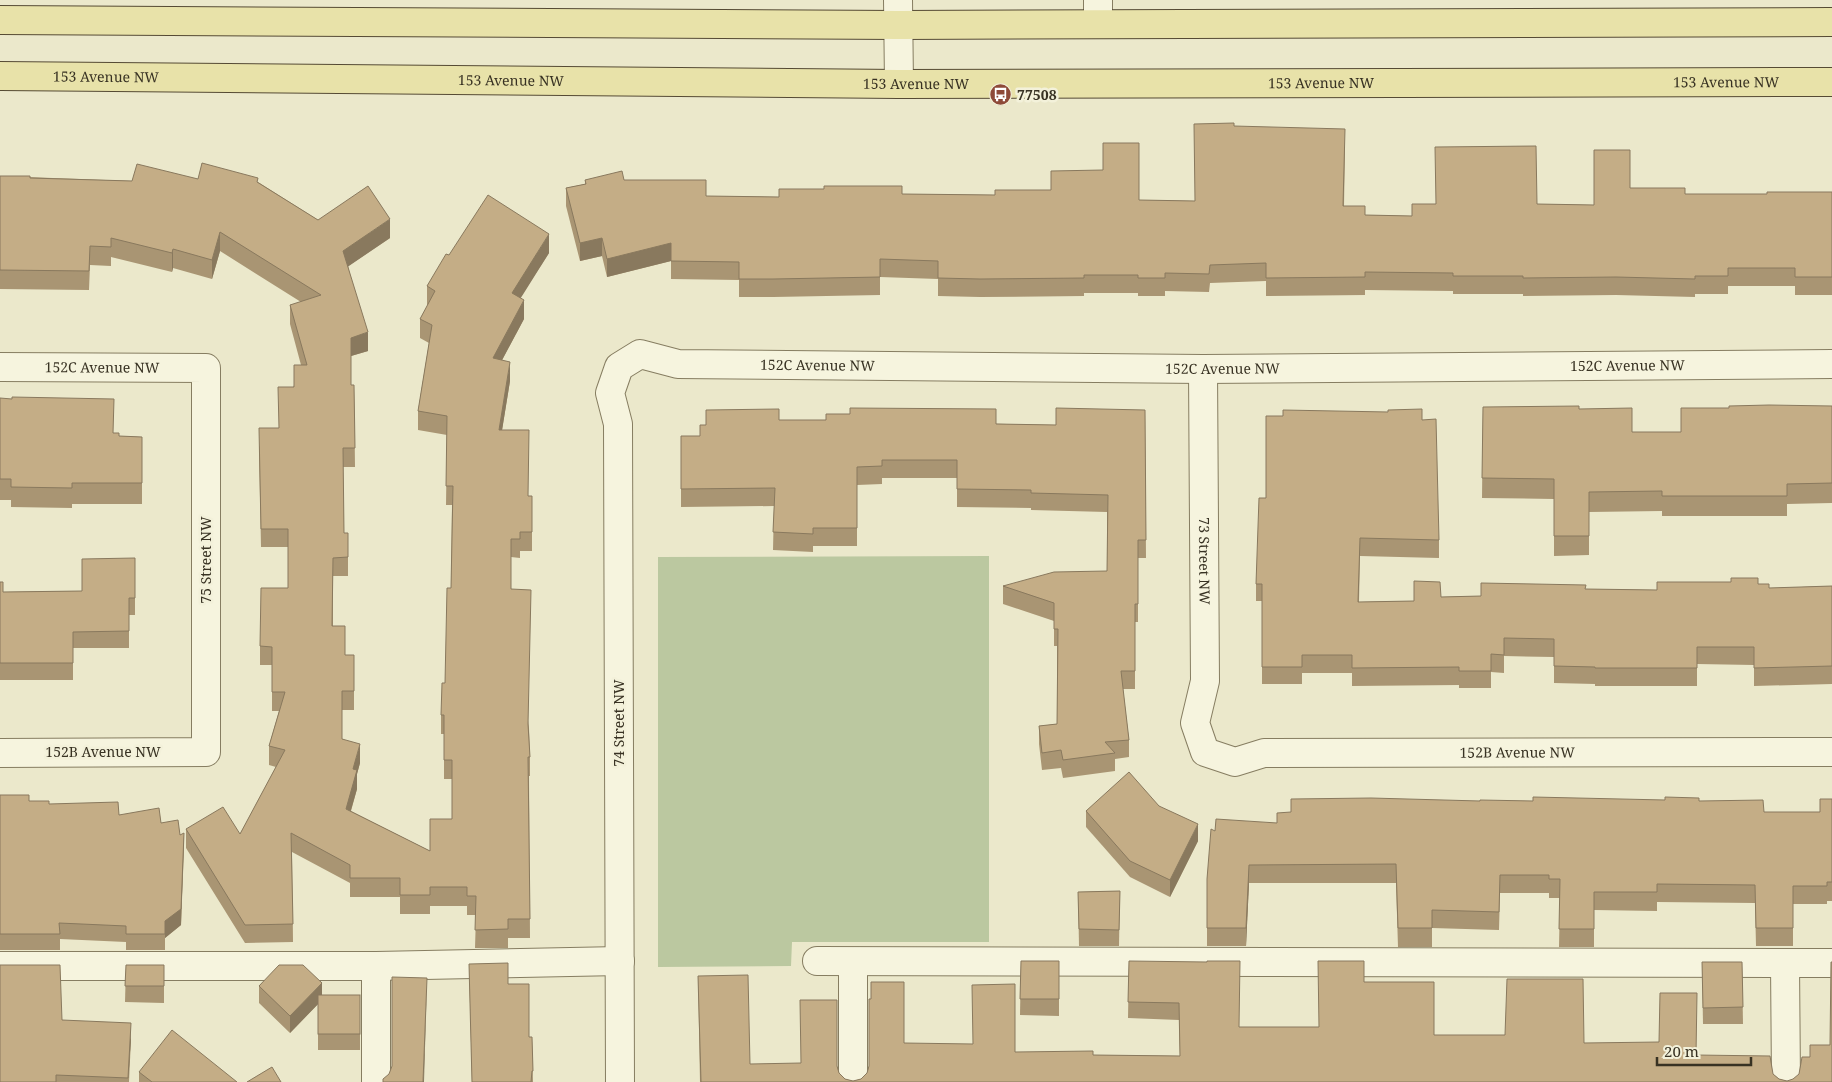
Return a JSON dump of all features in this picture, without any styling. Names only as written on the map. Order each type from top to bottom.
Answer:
[{"type":"main road","points":[[0,20],[1098,12],[1832,22]]},
{"type":"main road","name":"153 Avenue NW","points":[[0,76],[899,84],[1832,82]]},
{"type":"street","points":[[898,12],[899,84]]},
{"type":"street","name":"152C Avenue NW","points":[[619,367],[640,354],[678,364],[1203,369],[1832,364]]},
{"type":"street","name":"74 Street NW","points":[[619,367],[610,393],[618,424],[620,1082]]},
{"type":"street","name":"152C Avenue NW","points":[[0,368],[206,368]]},
{"type":"street","name":"75 Street NW","points":[[206,368],[206,752]]},
{"type":"street","name":"73 Street NW","points":[[1203,369],[1205,681],[1196,723],[1205,752]]},
{"type":"street","name":"152B Avenue NW","points":[[0,753],[206,752]]},
{"type":"street","name":"152B Avenue NW","points":[[1205,752],[1235,762],[1264,753],[1832,752]]},
{"type":"street","points":[[0,966],[376,966],[620,961]]},
{"type":"street","points":[[817,961],[1832,963]]},
{"type":"street","points":[[853,962],[853,1082]]},
{"type":"street","points":[[1785,963],[1786,1082]]},
{"type":"street","points":[[376,966],[376,1082]]},
{"type":"green space","points":[[989,556],[989,942],[792,942],[791,966],[658,967],[658,557]]},
{"type":"building","points":[[1234,123],[1234,126],[1345,129],[1343,206],[1365,206],[1365,215],[1412,216],[1412,204],[1436,204],[1435,147],[1536,146],[1537,204],[1594,205],[1594,150],[1630,150],[1630,188],[1685,188],[1685,194],[1832,192],[1832,277],[1795,277],[1795,268],[1728,268],[1728,276],[1695,276],[1695,279],[1616,277],[1523,278],[1523,276],[1453,276],[1453,273],[1365,272],[1365,277],[1266,278],[1266,263],[1210,265],[1209,274],[1165,273],[1165,278],[1138,278],[1138,275],[1084,275],[1084,278],[980,279],[938,278],[938,261],[880,259],[880,277],[739,279],[739,262],[671,261],[671,243],[607,259],[602,238],[580,243],[566,188],[586,184],[585,180],[622,171],[624,180],[706,180],[706,196],[779,197],[779,189],[824,189],[824,186],[902,186],[902,194],[995,195],[995,190],[1051,190],[1051,171],[1103,170],[1103,143],[1139,143],[1139,200],[1195,201],[1194,124]]},
{"type":"building","points":[[202,163],[258,178],[257,182],[318,220],[368,186],[390,219],[343,251],[368,332],[351,338],[351,385],[354,385],[355,448],[343,448],[344,533],[348,533],[348,557],[333,558],[332,626],[345,626],[345,655],[354,655],[354,691],[342,691],[342,739],[360,744],[353,769],[357,770],[346,809],[430,851],[430,819],[452,819],[452,760],[444,760],[444,715],[441,715],[442,683],[445,683],[447,588],[451,588],[453,486],[446,486],[447,416],[418,411],[432,325],[420,319],[435,291],[427,286],[446,254],[449,255],[488,195],[549,234],[512,293],[524,300],[493,358],[510,362],[499,430],[529,430],[528,496],[532,496],[532,532],[520,532],[520,539],[511,539],[511,589],[531,590],[528,724],[530,757],[528,757],[530,919],[508,919],[508,929],[475,930],[476,896],[467,896],[467,887],[430,887],[430,895],[400,895],[400,878],[350,878],[350,865],[291,833],[293,924],[245,925],[186,829],[223,807],[240,834],[285,750],[269,746],[285,692],[272,692],[272,647],[260,646],[261,588],[288,588],[288,529],[261,529],[259,428],[279,428],[278,387],[294,387],[294,365],[307,365],[290,305],[321,295],[220,232],[212,260],[173,249],[172,253],[111,238],[111,247],[90,246],[89,271],[0,270],[0,176],[132,181],[137,164],[198,179]]},
{"type":"building","points":[[12,397],[114,399],[113,433],[119,433],[119,436],[142,437],[142,483],[72,483],[72,488],[11,487],[11,479],[0,479],[0,398],[12,399]]},
{"type":"building","points":[[1579,406],[1579,409],[1632,408],[1632,432],[1681,432],[1681,408],[1729,408],[1729,406],[1832,406],[1832,483],[1787,484],[1787,496],[1662,496],[1662,491],[1589,492],[1589,536],[1554,536],[1554,479],[1482,478],[1483,407]]},
{"type":"building","points":[[850,408],[996,409],[996,424],[1056,425],[1056,408],[1145,410],[1146,540],[1138,540],[1138,604],[1135,604],[1135,671],[1121,671],[1129,740],[1105,742],[1115,753],[1063,760],[1061,750],[1042,753],[1039,726],[1057,724],[1058,629],[1054,629],[1054,603],[1003,586],[1054,572],[1107,571],[1108,495],[1031,493],[1031,490],[957,489],[957,460],[882,460],[882,466],[857,467],[857,528],[813,528],[813,534],[773,532],[775,488],[681,489],[681,436],[700,436],[700,425],[706,425],[706,410],[779,409],[779,420],[826,420],[826,414],[850,414]]},
{"type":"building","points":[[1422,409],[1422,420],[1436,419],[1439,540],[1360,538],[1358,602],[1414,601],[1414,581],[1440,582],[1441,597],[1481,596],[1481,583],[1586,585],[1585,589],[1657,590],[1657,582],[1731,582],[1731,578],[1758,578],[1758,584],[1769,584],[1769,588],[1832,586],[1832,666],[1754,668],[1754,647],[1697,647],[1697,668],[1554,666],[1554,639],[1504,638],[1504,655],[1491,654],[1491,671],[1459,671],[1459,667],[1352,668],[1352,655],[1302,655],[1302,667],[1262,667],[1262,584],[1256,584],[1259,498],[1266,498],[1266,416],[1283,416],[1283,410],[1388,412],[1388,410]]},
{"type":"building","points":[[135,558],[135,598],[129,598],[129,631],[73,632],[73,663],[0,663],[0,582],[3,582],[3,592],[82,591],[82,559]]},
{"type":"building","points":[[1129,772],[1159,806],[1198,824],[1170,880],[1130,861],[1086,811]]},
{"type":"building","points":[[0,795],[29,795],[29,801],[49,801],[49,804],[118,802],[119,815],[159,808],[161,823],[178,820],[180,835],[184,833],[181,909],[165,921],[165,934],[126,934],[126,926],[59,923],[60,934],[0,934]]},
{"type":"building","points":[[1533,797],[1665,800],[1665,797],[1699,798],[1699,801],[1763,800],[1764,812],[1820,812],[1820,799],[1832,799],[1832,882],[1827,882],[1827,886],[1793,886],[1793,928],[1756,928],[1755,885],[1657,884],[1657,892],[1594,892],[1594,929],[1559,929],[1560,879],[1549,879],[1549,875],[1500,875],[1499,912],[1432,910],[1432,928],[1398,928],[1396,864],[1249,865],[1246,928],[1207,928],[1207,879],[1211,829],[1215,831],[1216,819],[1277,823],[1277,813],[1291,812],[1291,799],[1371,798],[1533,801]]},
{"type":"building","points":[[1120,891],[1119,930],[1079,929],[1078,892]]},
{"type":"building","points":[[1021,961],[1059,961],[1059,999],[1020,999]]},
{"type":"building","points":[[1129,961],[1240,961],[1239,1027],[1319,1027],[1318,961],[1364,961],[1364,982],[1434,982],[1434,1035],[1505,1035],[1507,979],[1583,979],[1584,1043],[1659,1042],[1660,993],[1697,993],[1696,1055],[1770,1056],[1773,1074],[1779,1079],[1787,1081],[1799,1074],[1802,1057],[1810,1057],[1810,1045],[1830,1045],[1832,962],[1832,1082],[701,1082],[698,976],[748,975],[750,1064],[801,1063],[800,1000],[837,1000],[837,1066],[839,1073],[845,1079],[853,1081],[861,1079],[867,1073],[869,1066],[869,999],[871,999],[871,982],[904,982],[904,1043],[973,1044],[972,985],[1015,984],[1015,1052],[1093,1051],[1093,1055],[1180,1056],[1179,1003],[1128,1002]]},
{"type":"building","points":[[1702,962],[1742,962],[1743,1007],[1703,1008]]},
{"type":"building","points":[[508,963],[508,984],[529,984],[529,1037],[532,1037],[533,1071],[531,1082],[472,1082],[469,964]]},
{"type":"building","points":[[0,965],[60,965],[62,1020],[131,1023],[128,1078],[56,1075],[56,1082],[0,1082]]},
{"type":"building","points":[[126,965],[164,965],[164,986],[125,986]]},
{"type":"building","points":[[279,965],[303,965],[322,983],[290,1016],[259,986]]},
{"type":"building","points":[[392,977],[427,978],[423,1082],[383,1082],[392,1066]]},
{"type":"building","points":[[318,995],[360,995],[360,1034],[318,1034]]},
{"type":"building","points":[[172,1030],[237,1082],[152,1082],[139,1072]]},
{"type":"building","points":[[272,1067],[281,1082],[247,1082]]},
{"type":"place","name":"77508","points":[[1001,95]]}]
